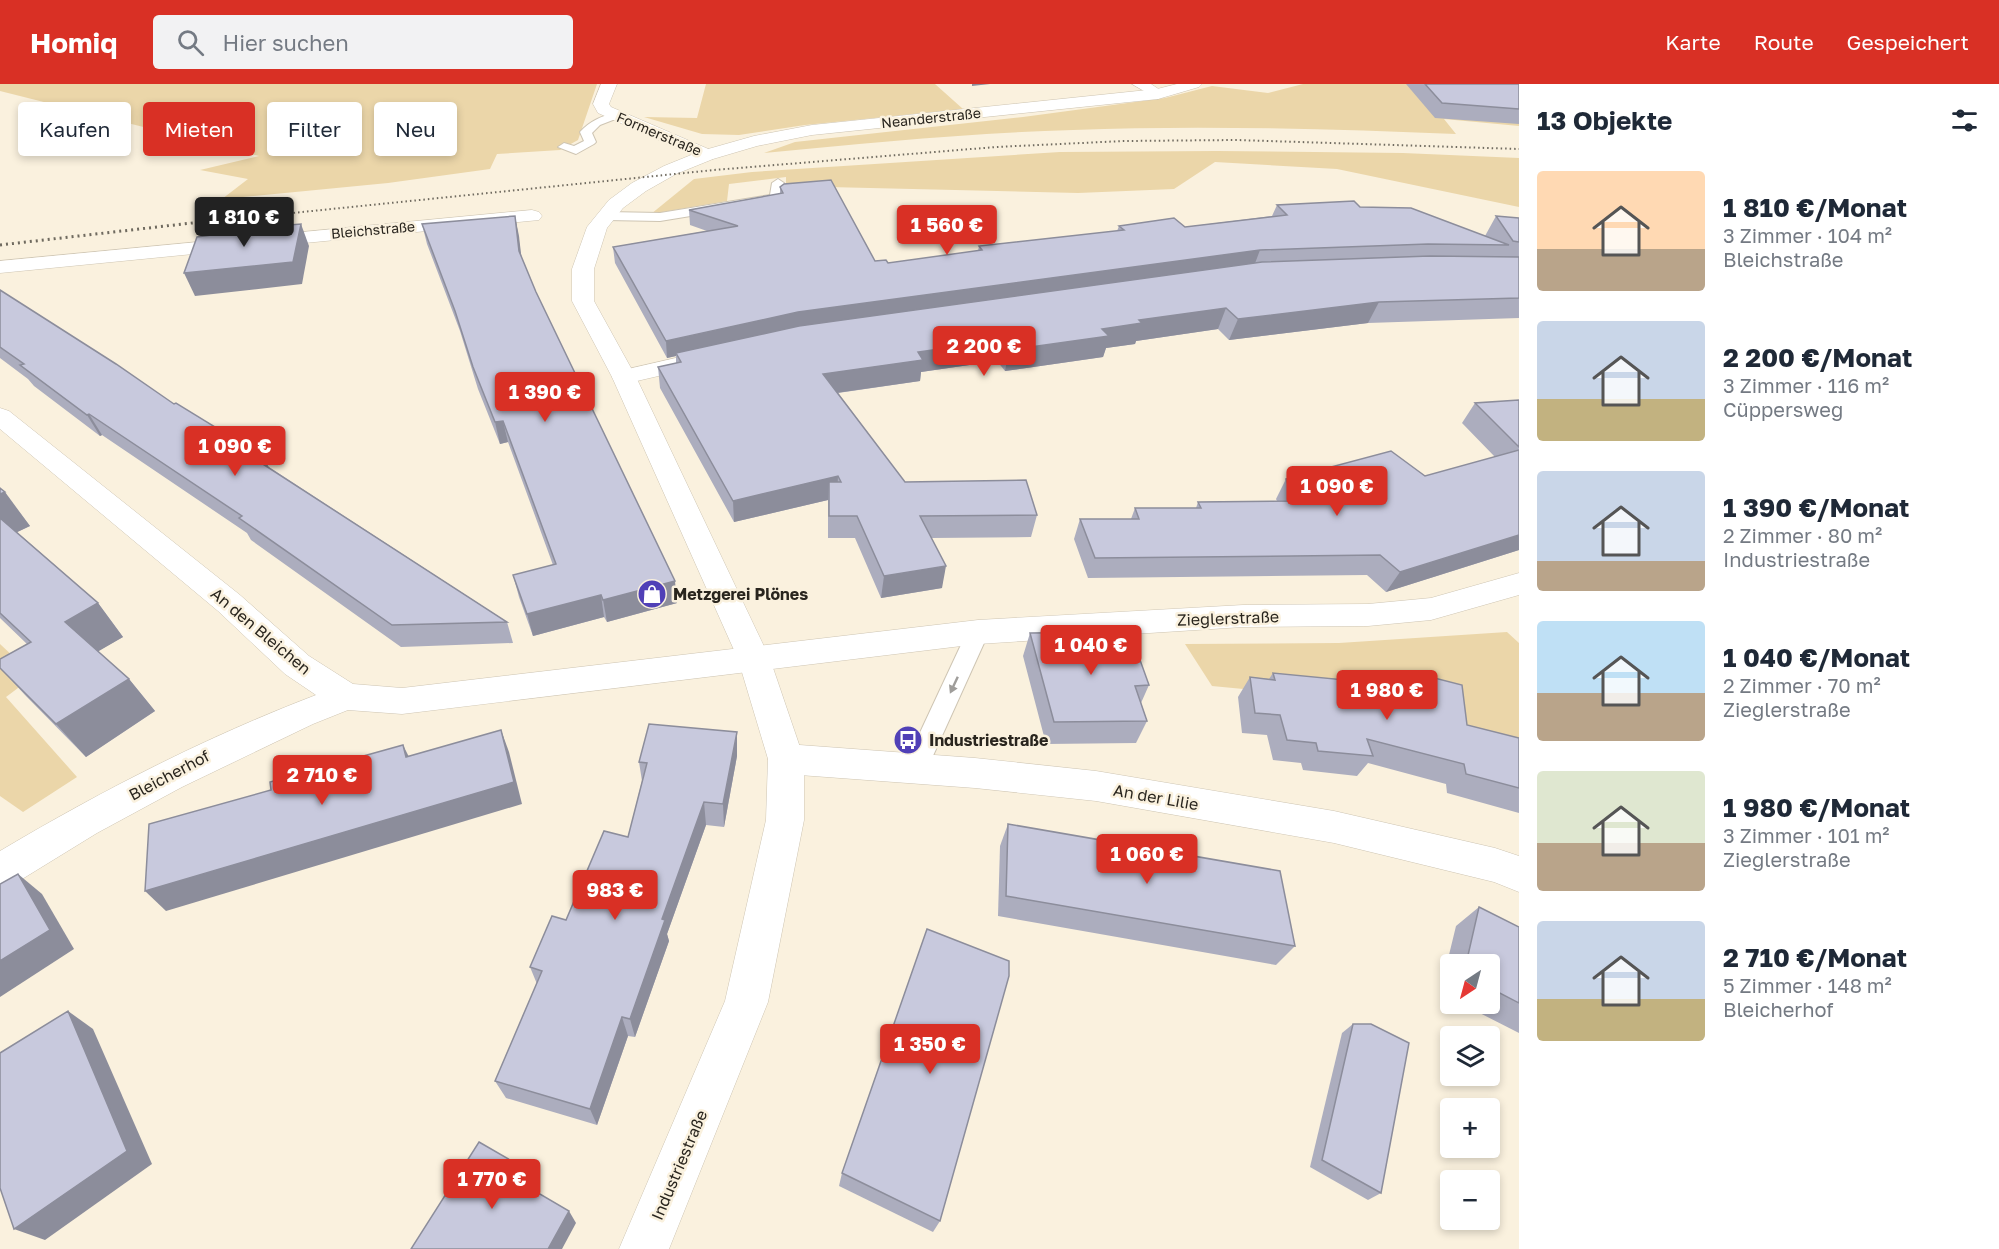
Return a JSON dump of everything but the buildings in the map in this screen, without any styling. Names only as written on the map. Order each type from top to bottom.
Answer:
[{"type":"street","name":"Formerstraße","points":[[609,84],[601,104],[604,110],[707,155]]},
{"type":"street","points":[[1140,84],[1158,94]]},
{"type":"street","name":"Neanderstraße","points":[[707,155],[754,141],[812,130],[1158,94],[1194,84]]},
{"type":"street","name":"Industriestraße","points":[[644,1249],[747,1002],[785,820],[786,759],[754,659],[624,377],[583,302],[583,270],[597,227],[616,204],[639,187],[670,170],[707,155]]},
{"type":"street","name":"Bleichstraße","points":[[0,267],[532,216]]},
{"type":"street","points":[[624,377],[728,354]]},
{"type":"street","name":"An den Bleichen","points":[[0,416],[229,603],[297,665],[346,697],[402,701],[754,659]]},
{"type":"street","name":"Zieglerstraße","points":[[754,659],[978,632],[1243,616],[1368,615],[1431,609],[1519,584]]},
{"type":"street","name":"Bleicherhof","points":[[0,872],[86,819],[213,752],[278,722],[346,697]]},
{"type":"street","name":"An der Lilie","points":[[786,759],[1096,786],[1334,827],[1495,866],[1519,874]]},
{"type":"lane","points":[[564,147],[576,150],[590,142],[585,132],[596,123],[614,116]]},
{"type":"lane","points":[[607,216],[660,217],[776,198],[778,183]]},
{"type":"lane","points":[[915,769],[978,632]]},
{"type":"shaded area","points":[[0,84],[597,84],[578,140],[560,150],[497,154],[490,169],[388,183],[222,199],[248,179],[200,170],[259,156],[255,155],[255,102],[143,102],[143,127],[131,124],[131,102],[44,102],[0,91]]},
{"type":"shaded area","points":[[706,84],[935,84],[963,109],[805,125],[739,135],[702,134],[644,117],[697,118]]},
{"type":"shaded area","points":[[1303,84],[1519,84],[1519,126],[1444,119],[1456,134],[1265,128],[1034,131],[764,153],[795,142],[1023,117],[1165,98],[1212,86],[1268,93]]},
{"type":"shaded area","points":[[1060,152],[1403,153],[1519,158],[1519,207],[1337,169],[1215,162],[1174,189],[1078,193],[786,186],[786,177],[729,184],[727,201],[651,214],[694,179],[752,172]]},
{"type":"shaded area","points":[[1507,632],[1519,643],[1519,748],[1390,703],[1212,686],[1185,644],[1339,643]]},
{"type":"shaded area","points":[[0,644],[34,676],[6,697],[77,777],[23,812],[0,796]]},
{"type":"railway","points":[[204,222],[714,170],[996,147],[1124,141],[1237,140],[1519,149]]},
{"type":"railway","points":[[0,245],[218,220]]},
{"type":"place","name":"Metzgerei Plönes","points":[[652,594]]},
{"type":"place","name":"Industriestraße","points":[[908,740]]}]
